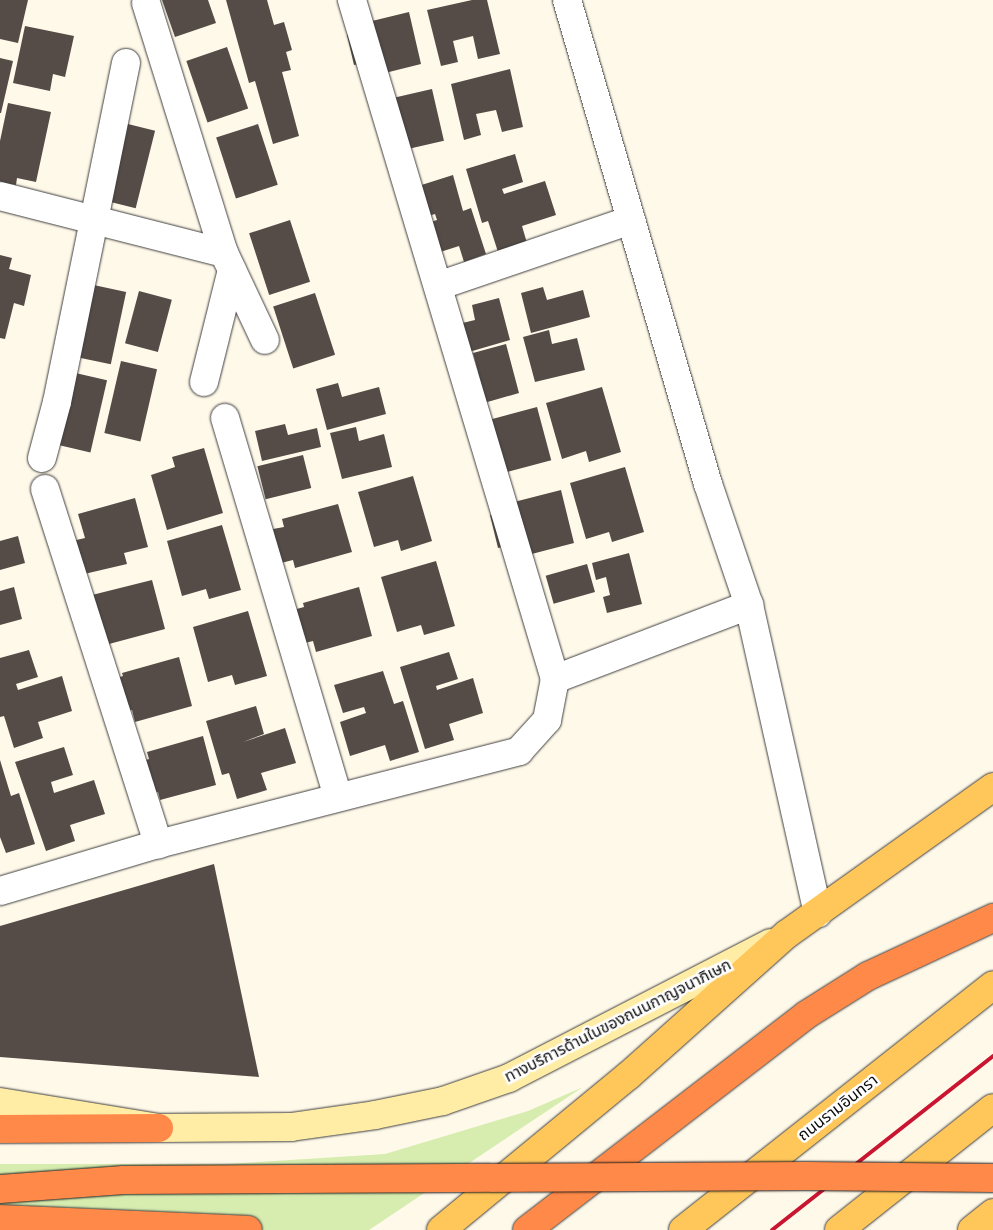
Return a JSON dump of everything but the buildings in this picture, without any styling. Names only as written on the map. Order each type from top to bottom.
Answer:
[{"type":"highway","points":[[527,1230],[806,1015],[868,976],[986,924]]},
{"type":"highway","points":[[0,1129],[159,1128]]},
{"type":"highway","points":[[0,1189],[124,1180],[796,1176],[993,1178]]},
{"type":"highway","points":[[0,1219],[248,1230]]},
{"type":"main road","points":[[442,1230],[628,1076],[787,934],[993,788]]},
{"type":"main road","name":"ทางบริการด้านในของถนนกาญจนาภิเษก","points":[[0,1102],[159,1128],[291,1127],[375,1115],[443,1101],[509,1078],[787,934]]},
{"type":"main road","name":"ถนนรามอินทรา","points":[[683,1230],[993,985]]},
{"type":"main road","points":[[839,1230],[993,1108]]},
{"type":"main road","points":[[972,1230],[993,1213]]},
{"type":"street","points":[[0,891],[158,844],[338,796],[519,751],[547,720],[555,679],[352,0]]},
{"type":"street","points":[[567,0],[708,484],[749,605],[818,913]]},
{"type":"street","points":[[146,3],[228,262],[265,340]]},
{"type":"street","points":[[42,458],[58,402],[126,63]]},
{"type":"street","points":[[0,196],[95,218],[228,262]]},
{"type":"street","points":[[438,286],[631,220]]},
{"type":"street","points":[[204,382],[228,262]]},
{"type":"street","points":[[225,418],[338,796]]},
{"type":"street","points":[[45,489],[158,844]]},
{"type":"street","points":[[555,679],[749,605]]},
{"type":"green space","points":[[583,1087],[369,1230],[0,1230],[0,1164],[228,1164],[385,1154],[528,1111]]},
{"type":"railway","points":[[772,1230],[993,1056]]}]
